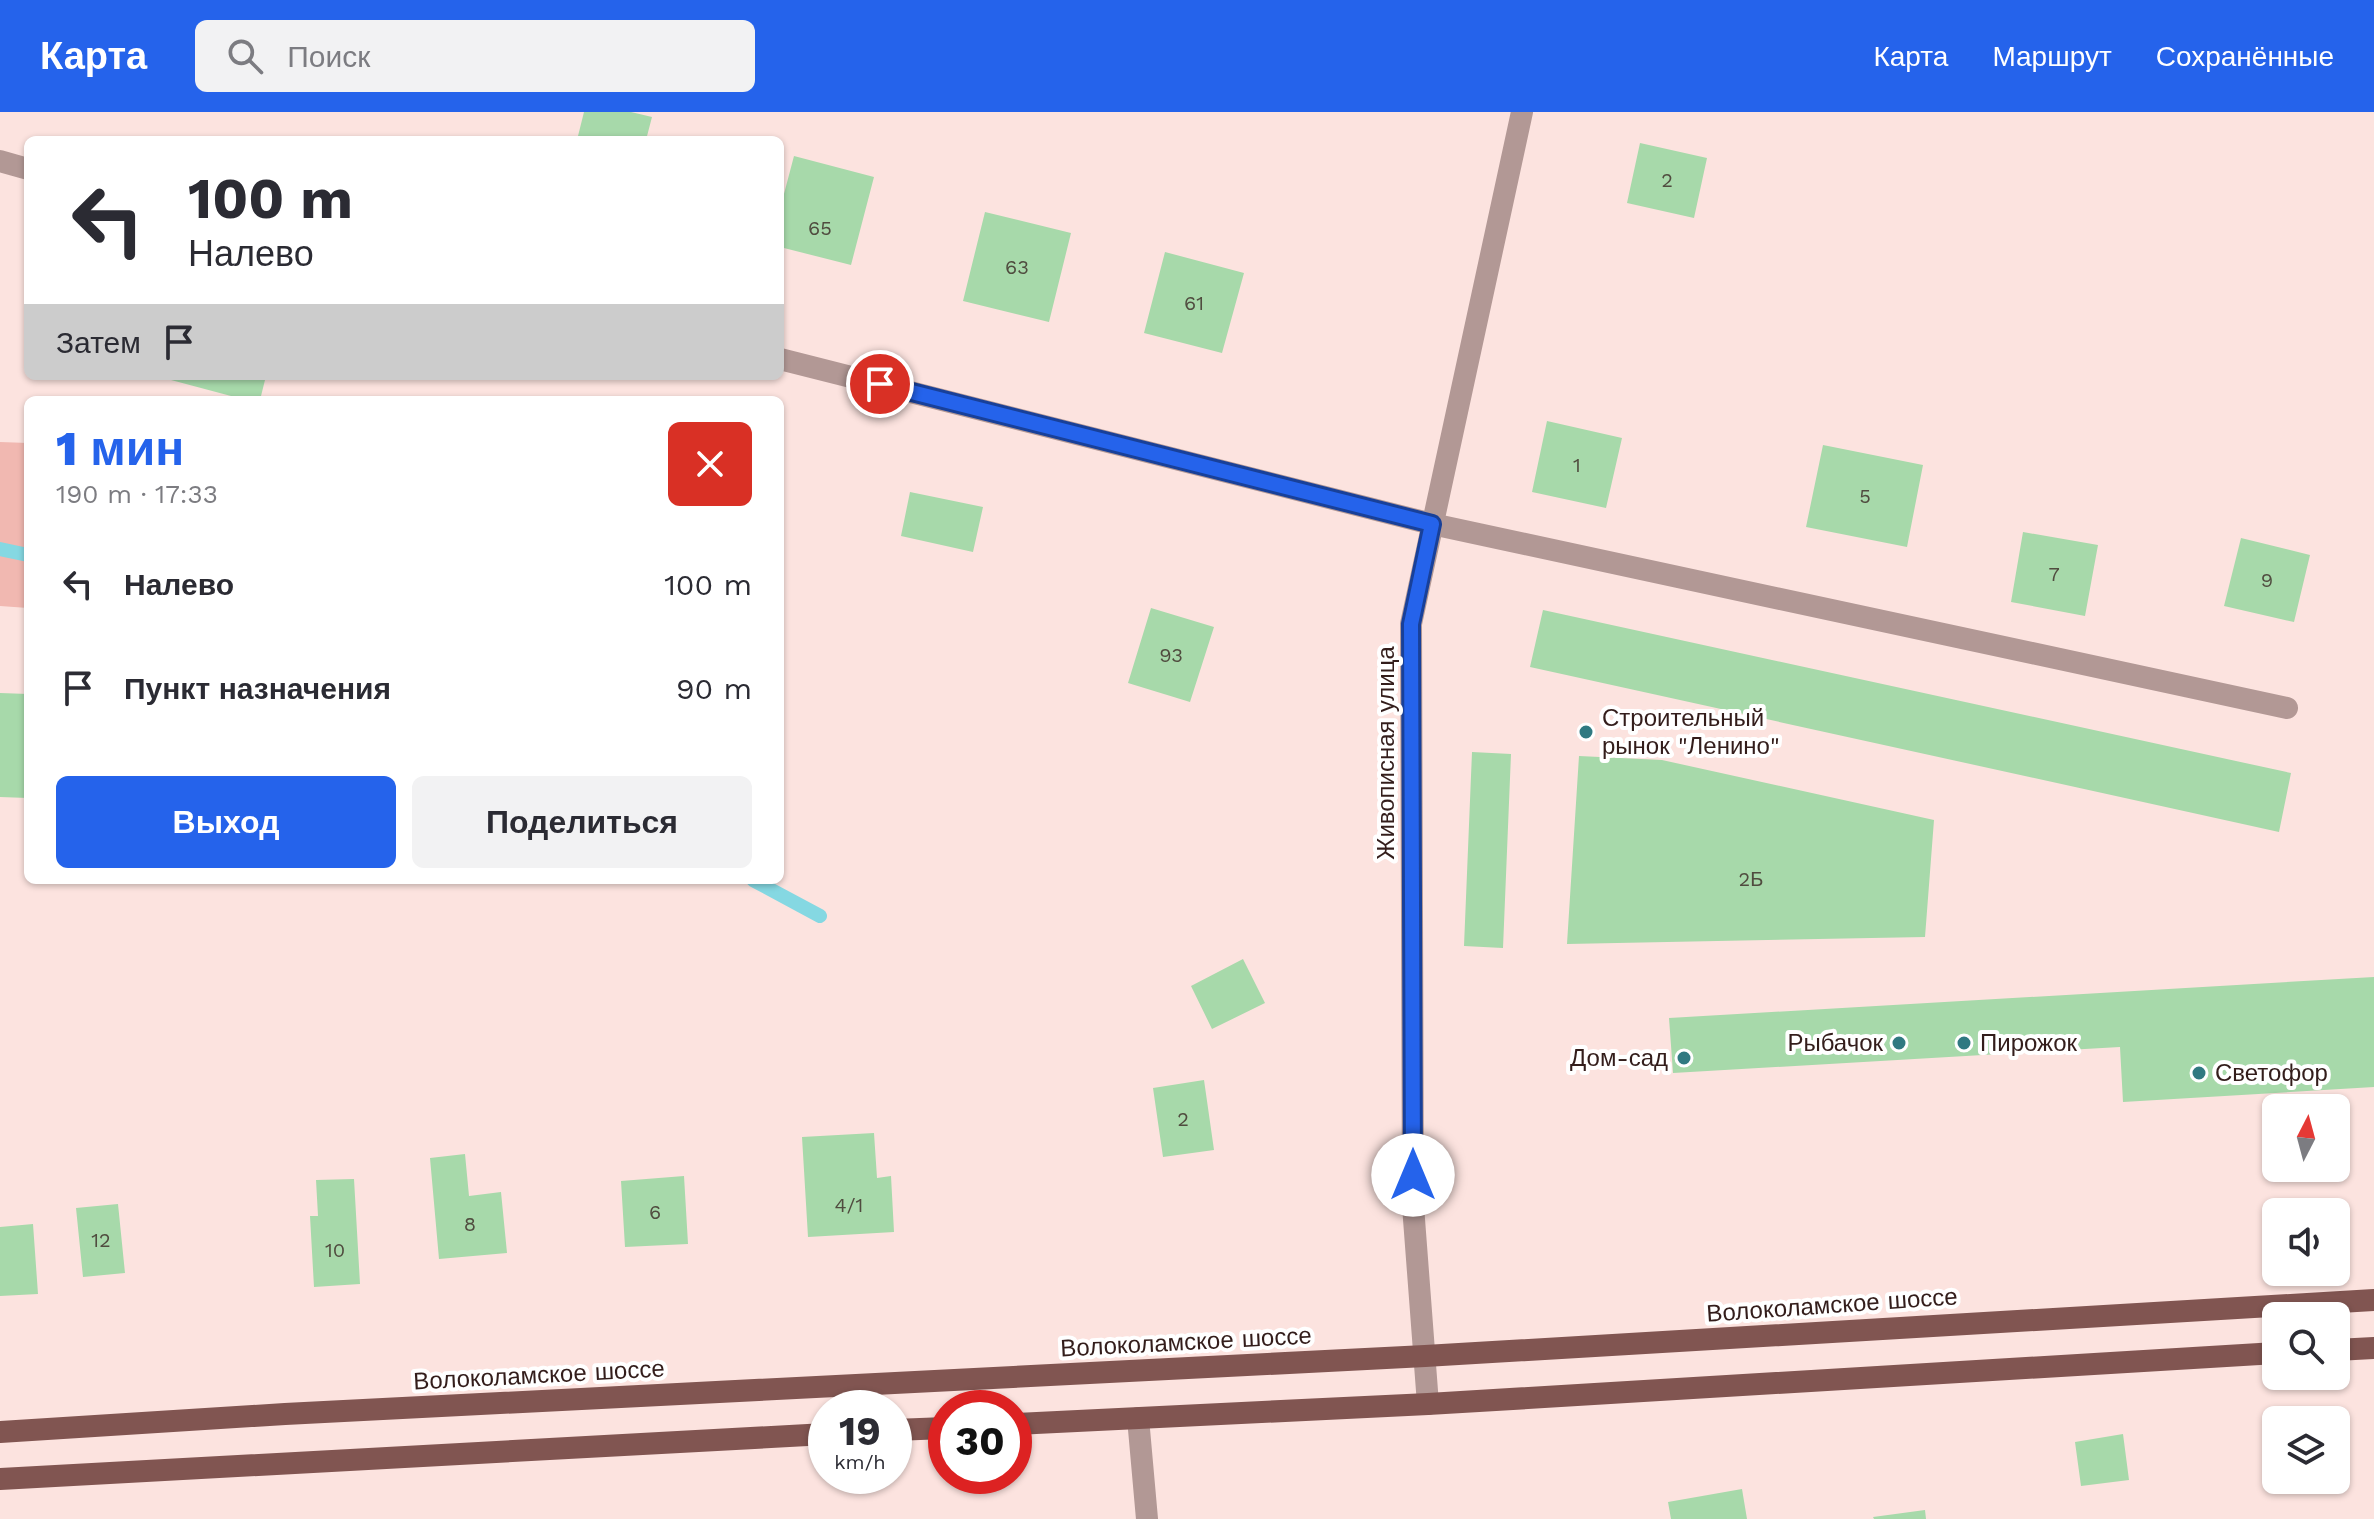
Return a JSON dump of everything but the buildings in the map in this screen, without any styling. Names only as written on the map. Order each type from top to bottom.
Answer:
[{"type":"main road","name":"Волоколамское шоссе","points":[[0,1432],[380,1409],[1425,1356],[2374,1300]]},
{"type":"main road","points":[[2350,1349],[2374,1348]]},
{"type":"main road","points":[[1032,1423],[1428,1404],[2262,1354]]},
{"type":"main road","points":[[0,1479],[808,1435]]},
{"type":"street","name":"Живописная улица","points":[[1428,1404],[1413,1206],[1411,624],[1522,112]]},
{"type":"street","points":[[0,161],[24,168]]},
{"type":"street","points":[[784,360],[1432,524],[2287,708]]},
{"type":"street","points":[[1138,1418],[1147,1519]]},
{"type":"shaded area","points":[[0,442],[24,443],[24,608],[0,606]]},
{"type":"waterway","points":[[0,549],[24,554]]},
{"type":"waterway","points":[[760,884],[820,916]]},
{"type":"place","name":"Строительный рынок \"Ленино\"","points":[[1586,732]]},
{"type":"place","name":"Рыбачок","points":[[1899,1043]]},
{"type":"place","name":"Пирожок","points":[[1964,1043]]},
{"type":"place","name":"Дом-сад","points":[[1684,1058]]},
{"type":"place","name":"Светофор","points":[[2199,1073]]},
{"type":"route","points":[[880,384],[1432,524],[1411,624],[1413,1175]]}]
